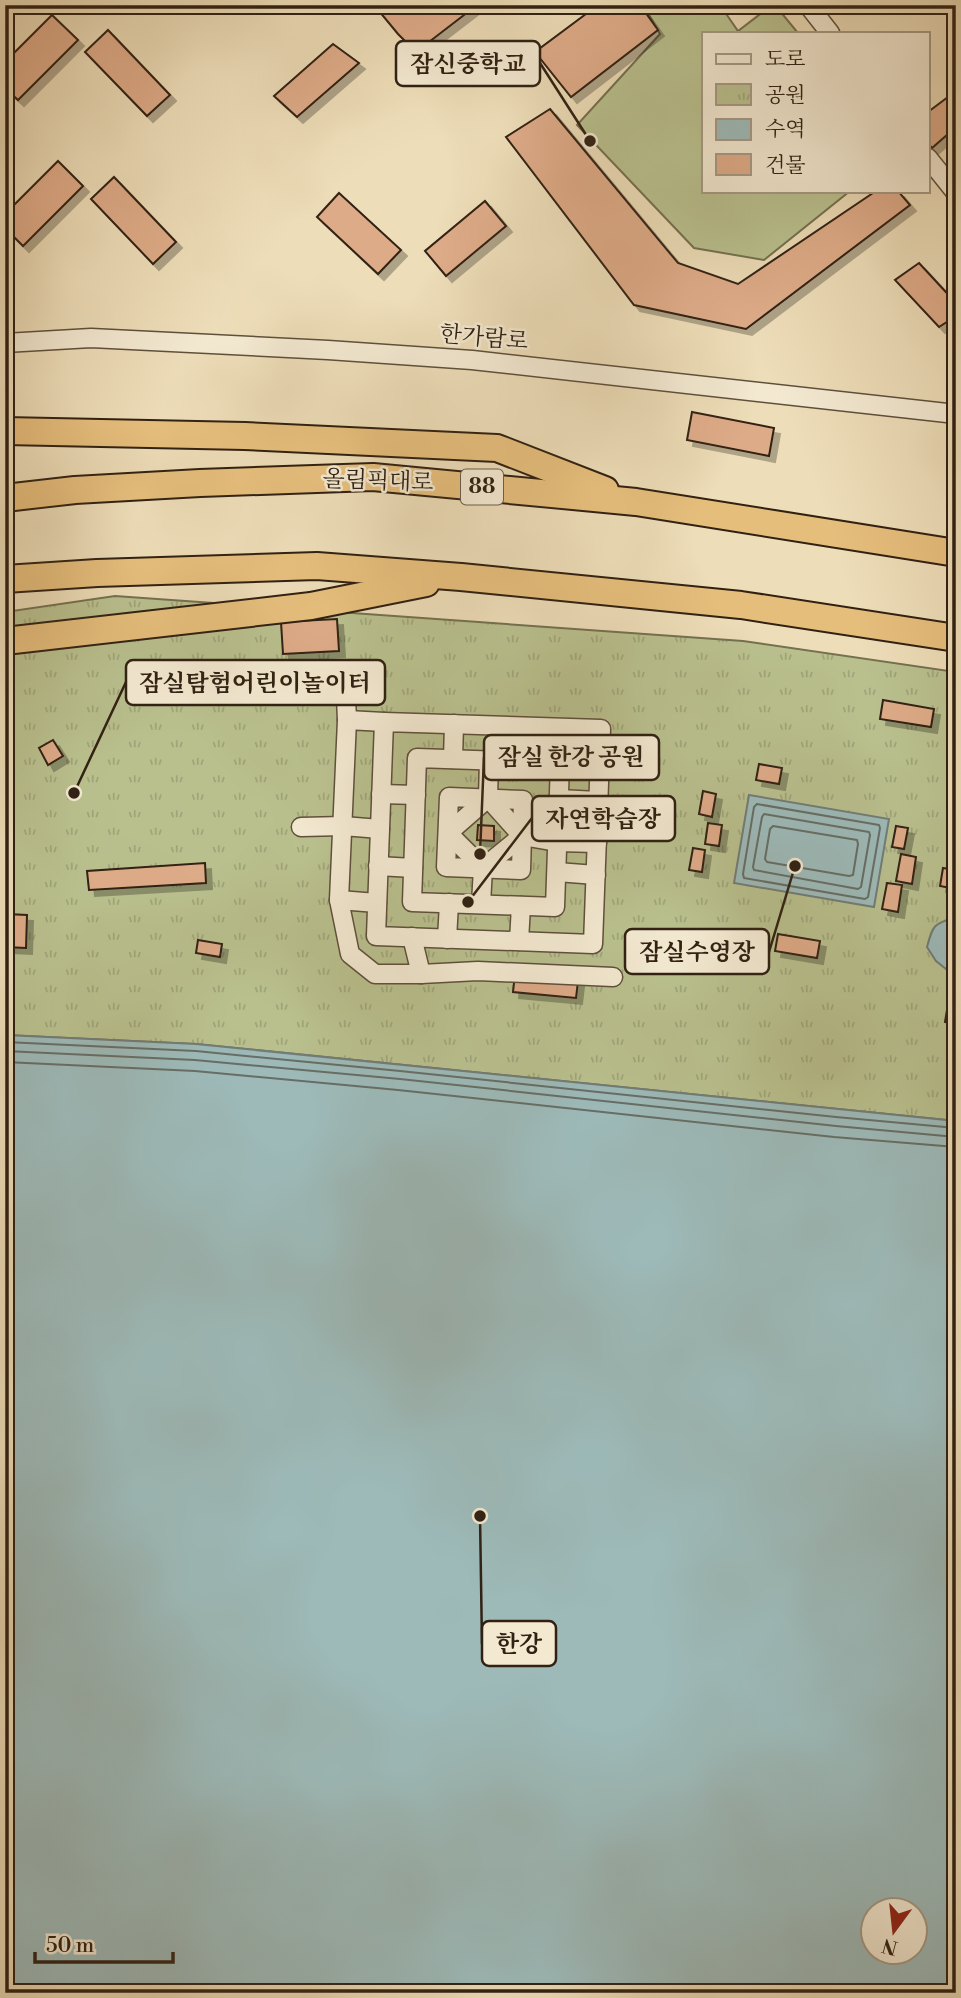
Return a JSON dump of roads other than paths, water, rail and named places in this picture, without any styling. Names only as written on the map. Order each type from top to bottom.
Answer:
[{"type":"highway","points":[[5,431],[245,436],[497,448],[636,502]]},
{"type":"highway","name":"올림픽대로","points":[[5,498],[75,490],[200,482],[373,477],[636,502],[956,553]]},
{"type":"highway","points":[[5,579],[97,573],[317,566],[461,577],[741,605],[956,638]]},
{"type":"highway","points":[[5,640],[312,606],[461,577]]},
{"type":"street","points":[[808,5],[829,32]]},
{"type":"street","points":[[930,160],[956,193]]},
{"type":"street","name":"한가람로","points":[[5,343],[91,338],[472,360],[956,414]]},
{"type":"street","points":[[346,698],[339,900],[349,954],[375,974],[478,971],[613,977]]},
{"type":"street","points":[[347,720],[601,729],[593,944],[376,936],[384,722]]},
{"type":"street","points":[[453,759],[454,724]]},
{"type":"street","points":[[525,761],[526,727]]},
{"type":"street","points":[[417,758],[453,759],[560,763],[555,907],[412,902],[417,758]]},
{"type":"street","points":[[489,760],[488,799],[522,836],[557,842],[597,844]]},
{"type":"street","points":[[381,794],[416,795]]},
{"type":"street","points":[[449,797],[488,799],[523,800],[521,870],[446,867],[449,797]]},
{"type":"street","points":[[448,833],[488,799]]},
{"type":"street","points":[[559,799],[598,801]]},
{"type":"street","points":[[301,827],[380,829]]},
{"type":"street","points":[[415,830],[448,833],[483,868]]},
{"type":"street","points":[[481,904],[483,868],[522,836]]},
{"type":"street","points":[[378,866],[414,868]]},
{"type":"street","points":[[557,872],[596,874]]},
{"type":"street","points":[[339,900],[377,902]]},
{"type":"street","points":[[447,939],[449,904]]},
{"type":"street","points":[[519,942],[521,906]]},
{"type":"street","points":[[412,937],[421,974]]},
{"type":"street","points":[[478,971],[480,940]]},
{"type":"street","points":[[553,974],[555,943]]},
{"type":"water","points":[[749,795],[889,819],[874,907],[734,883]]},
{"type":"water","points":[[956,917],[956,977],[936,961],[927,947],[935,926]]},
{"type":"water","points":[[5,1035],[196,1044],[956,1121],[956,1993],[5,1993]]},
{"type":"place","name":"잠신중학교","points":[[590,141]]},
{"type":"place","name":"잠실탐험어린이놀이터","points":[[74,793]]},
{"type":"place","name":"잠실 한강 공원","points":[[480,854]]},
{"type":"place","name":"잠실수영장","points":[[795,866]]},
{"type":"place","name":"자연학습장","points":[[468,902]]},
{"type":"place","name":"한강","points":[[480,1516]]}]
